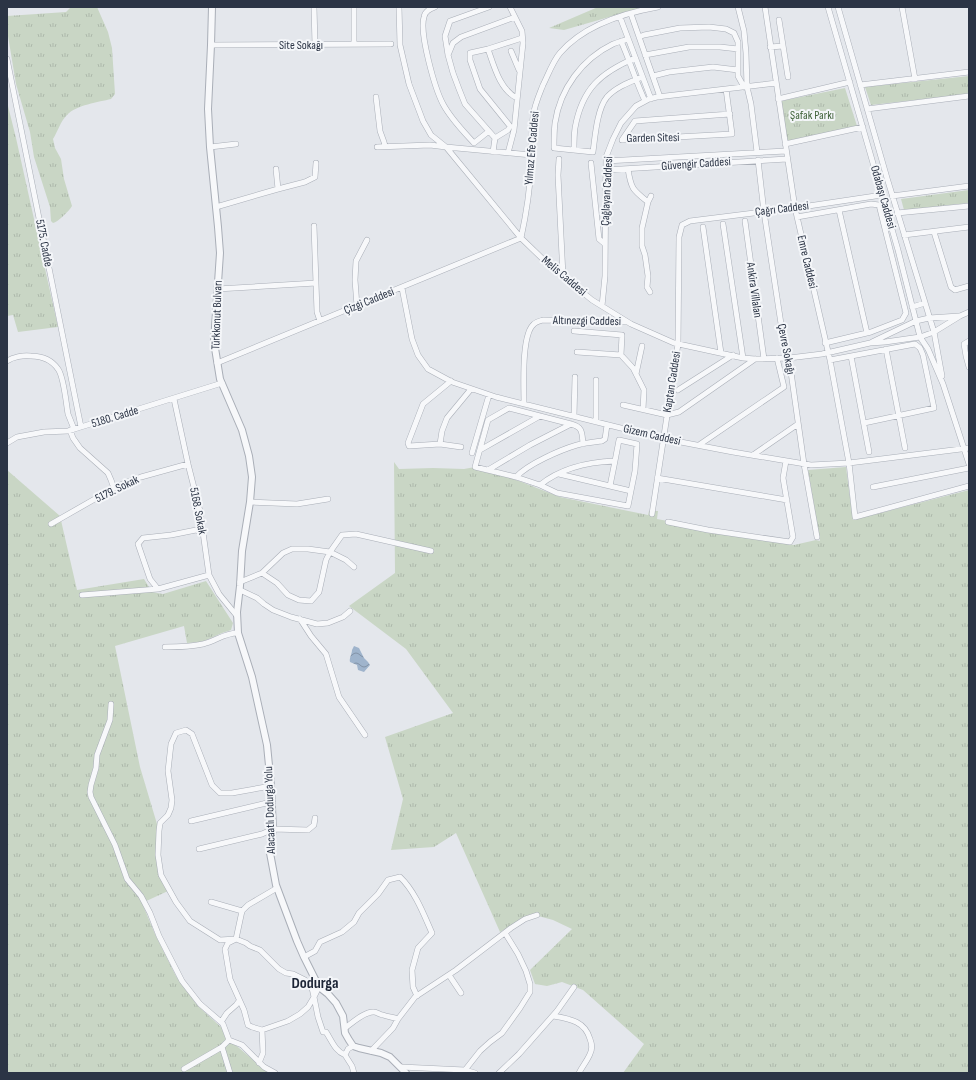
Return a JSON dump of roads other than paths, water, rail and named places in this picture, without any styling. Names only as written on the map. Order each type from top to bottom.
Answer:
[{"type":"street","name":"Türkkonut Bulvarı","points":[[212,7],[208,109],[210,148],[220,253],[214,342],[220,379],[242,430],[249,456],[252,476],[250,502],[242,551],[237,616]]},
{"type":"street","points":[[314,7],[315,45]]},
{"type":"street","points":[[354,7],[354,44]]},
{"type":"street","name":"Melis Caddesi","points":[[398,7],[400,45],[409,84],[423,121],[431,135],[446,147],[521,238],[548,264],[592,300],[628,322],[678,344],[743,358],[764,359],[789,358],[828,353],[870,343],[920,336],[934,332],[960,316]]},
{"type":"street","points":[[435,7],[428,10],[424,17],[423,30],[427,55],[443,104],[453,119],[474,143],[489,131]]},
{"type":"street","points":[[489,7],[450,22],[445,36],[453,73],[465,104],[495,138]]},
{"type":"street","points":[[508,153],[514,130],[522,38],[522,30],[510,7]]},
{"type":"street","name":"Yılmaz Efe Caddesi","points":[[521,238],[528,196],[533,115],[548,74],[560,53],[577,37],[599,24],[658,7]]},
{"type":"street","points":[[738,7],[744,31],[748,80],[746,87]]},
{"type":"street","name":"Emre Caddesi","points":[[765,7],[795,208],[830,360],[849,463],[854,517],[969,486]]},
{"type":"street","name":"Odabaşı Caddesi","points":[[828,7],[898,250],[920,336],[928,349],[943,384],[967,448],[969,464]]},
{"type":"street","name":"Odabaşı Caddesi","points":[[838,7],[897,213],[934,332],[943,384]]},
{"type":"street","points":[[902,7],[915,79]]},
{"type":"street","points":[[631,14],[660,97]]},
{"type":"street","points":[[448,55],[453,42],[461,37],[515,17]]},
{"type":"street","points":[[620,17],[651,99]]},
{"type":"street","points":[[779,20],[788,78]]},
{"type":"street","points":[[639,37],[680,28],[709,27],[726,29],[734,33],[738,42],[738,76],[746,87],[751,104],[757,152]]},
{"type":"street","points":[[493,152],[495,138],[508,130],[510,126],[480,89],[470,60],[470,53],[522,38]]},
{"type":"street","points":[[628,39],[613,44],[596,55],[583,66],[570,81],[561,101],[555,124],[554,148],[594,152],[596,129],[600,112],[607,98],[618,89],[642,77]]},
{"type":"street","points":[[622,41],[630,61],[635,80],[645,101]]},
{"type":"street","name":"Site Sokağı","points":[[211,45],[391,44]]},
{"type":"street","points":[[770,47],[783,46]]},
{"type":"street","points":[[645,55],[689,47],[720,47],[738,49]]},
{"type":"street","points":[[488,49],[500,80],[511,96],[517,98]]},
{"type":"street","points":[[511,51],[520,71]]},
{"type":"street","points":[[574,150],[575,129],[579,110],[588,92],[602,77],[635,58]]},
{"type":"street","name":"5175. Cadde","points":[[7,59],[81,427]]},
{"type":"street","points":[[653,76],[669,72],[713,67],[738,70]]},
{"type":"street","points":[[860,85],[969,72]]},
{"type":"street","points":[[778,99],[850,82]]},
{"type":"street","name":"Çağlayan Caddesi","points":[[602,306],[605,276],[606,157],[613,139],[622,123],[636,106],[651,99],[776,83]]},
{"type":"street","name":"Garden Sitesi","points":[[726,89],[730,114],[732,134],[622,140],[635,121],[730,114]]},
{"type":"street","points":[[867,109],[969,96]]},
{"type":"street","points":[[376,97],[380,131],[385,146]]},
{"type":"street","points":[[785,144],[863,128]]},
{"type":"street","points":[[210,148],[236,144]]},
{"type":"street","points":[[377,147],[430,145],[531,155]]},
{"type":"street","name":"Güvengir Caddesi","points":[[606,160],[786,151]]},
{"type":"street","name":"Güvengir Caddesi","points":[[606,170],[787,158]]},
{"type":"street","points":[[559,159],[558,174],[563,276]]},
{"type":"street","name":"Çevre Sokağı","points":[[758,160],[764,212],[785,350],[789,358],[804,464],[817,537]]},
{"type":"street","points":[[216,207],[305,182],[315,177],[316,163]]},
{"type":"street","points":[[591,163],[598,239],[605,244]]},
{"type":"street","points":[[276,169],[278,189]]},
{"type":"street","points":[[628,169],[630,181],[635,192],[648,202]]},
{"type":"street","points":[[892,196],[969,186]]},
{"type":"street","name":"Çağrı Caddesi","points":[[682,225],[690,221],[795,208],[882,195]]},
{"type":"street","points":[[650,292],[647,287],[648,276],[642,246],[642,228],[648,202],[651,196]]},
{"type":"street","points":[[797,217],[871,204],[879,205],[906,313],[902,320],[867,333],[825,343]]},
{"type":"street","points":[[897,213],[969,206]]},
{"type":"street","points":[[839,210],[867,333]]},
{"type":"street","name":"Ankira Villalan","points":[[745,221],[764,359]]},
{"type":"street","name":"Ankira Villalan","points":[[724,224],[743,358]]},
{"type":"street","name":"Kaptan Caddesi","points":[[652,514],[678,344],[679,237],[682,225]]},
{"type":"street","points":[[314,226],[317,312],[320,321]]},
{"type":"street","points":[[703,227],[721,353]]},
{"type":"street","points":[[904,235],[969,227]]},
{"type":"street","points":[[934,232],[951,287],[955,290],[969,286]]},
{"type":"street","name":"Çizgi Caddesi","points":[[217,364],[521,238]]},
{"type":"street","points":[[357,306],[355,280],[356,261],[367,240]]},
{"type":"street","points":[[217,290],[316,283]]},
{"type":"street","name":"Gizem Caddesi","points":[[402,288],[412,338],[418,355],[428,369],[451,382],[489,395],[663,438],[812,465],[849,463],[967,448]]},
{"type":"street","points":[[912,307],[925,303]]},
{"type":"street","points":[[960,316],[969,312]]},
{"type":"street","name":"Melis Caddesi","points":[[870,343],[916,321],[929,318],[960,316]]},
{"type":"street","name":"Altınezgi Caddesi","points":[[524,404],[525,346],[528,334],[534,324],[543,320],[628,322]]},
{"type":"street","points":[[574,332],[622,336],[621,355]]},
{"type":"street","points":[[969,341],[964,344],[969,368]]},
{"type":"street","points":[[830,360],[916,344],[920,348],[923,355],[934,408],[864,422]]},
{"type":"street","points":[[636,374],[642,346]]},
{"type":"street","points":[[886,349],[905,448]]},
{"type":"street","points":[[577,352],[621,355],[633,368],[644,390],[642,409]]},
{"type":"street","points":[[678,390],[732,355]]},
{"type":"street","points":[[7,362],[11,358],[42,356],[53,363],[59,370],[73,438],[80,448],[108,473],[114,488]]},
{"type":"street","points":[[851,356],[869,452]]},
{"type":"street","points":[[699,445],[784,387],[777,358]]},
{"type":"street","points":[[623,404],[667,415],[679,412],[755,359]]},
{"type":"street","points":[[574,416],[575,377]]},
{"type":"street","points":[[596,380],[596,422]]},
{"type":"street","points":[[451,382],[423,404],[408,442],[409,446],[440,444],[461,447]]},
{"type":"street","name":"5180. Cadde","points":[[7,443],[17,437],[44,432],[72,430],[222,383]]},
{"type":"street","points":[[440,444],[442,431],[447,418],[471,389]]},
{"type":"street","points":[[472,453],[489,395]]},
{"type":"street","name":"5168. Sokak","points":[[174,399],[200,510],[209,575],[218,594],[237,616]]},
{"type":"street","points":[[583,444],[582,433],[577,425],[509,408],[488,420],[475,467],[516,477],[540,485],[557,493],[628,506],[635,470],[637,444],[619,440],[610,486]]},
{"type":"street","points":[[480,450],[540,416]]},
{"type":"street","points":[[488,470],[530,445],[571,424]]},
{"type":"street","points":[[753,455],[798,424]]},
{"type":"street","points":[[516,477],[527,468],[553,454],[583,444],[602,441],[605,439],[607,425]]},
{"type":"street","points":[[540,485],[547,479],[566,470],[586,464],[615,461]]},
{"type":"street","points":[[668,522],[708,530],[790,542],[793,537],[783,478],[786,461]]},
{"type":"street","name":"5179. Sokak","points":[[51,524],[114,488],[141,477],[188,464]]},
{"type":"street","points":[[873,487],[969,468]]},
{"type":"street","points":[[559,474],[631,491]]},
{"type":"street","points":[[657,478],[787,500]]},
{"type":"street","points":[[250,502],[297,504],[328,499]]},
{"type":"street","points":[[158,589],[150,579],[138,544],[143,538],[171,535],[196,530],[203,532]]},
{"type":"street","points":[[262,573],[277,583],[288,595],[299,600],[312,601],[319,592],[324,566],[330,552],[342,535],[356,534],[431,551]]},
{"type":"street","points":[[240,582],[262,573],[283,553],[292,550],[308,549],[330,552],[346,560],[354,567]]},
{"type":"street","points":[[82,595],[158,589],[209,575]]},
{"type":"street","points":[[240,590],[257,598],[273,610],[317,624],[328,623],[343,617],[350,611]]},
{"type":"street","name":"Alacaatlı Dodurga Yolu","points":[[237,616],[238,633],[252,677],[266,745],[271,786],[273,829],[270,853],[277,888],[304,957],[320,987],[336,1004],[343,1016],[346,1033],[353,1046]]},
{"type":"street","points":[[300,619],[311,636],[326,654],[340,697],[365,735]]},
{"type":"street","points":[[165,647],[205,644],[230,633],[238,633]]},
{"type":"street","points":[[111,704],[110,720],[97,755],[96,768],[90,792],[91,797],[116,845],[127,879],[141,896],[150,913],[158,936],[182,981],[200,1004],[223,1024],[229,1040],[242,1045],[259,1063],[275,1073]]},
{"type":"street","points":[[271,786],[232,793],[220,793],[212,785],[192,734],[186,730],[176,733],[171,744],[168,771],[172,800],[171,808],[168,815],[160,823],[159,831],[158,855],[161,875],[176,902],[190,921],[220,940],[236,939],[260,950],[279,969],[305,980],[312,988],[318,1017],[323,1032],[326,1032],[340,1053],[345,1055],[352,1066],[354,1073]]},
{"type":"street","points":[[191,821],[271,802]]},
{"type":"street","points":[[199,849],[262,834],[273,829],[308,830],[314,825],[315,818]]},
{"type":"street","points":[[304,957],[315,951],[320,942],[342,932],[354,922],[359,913],[378,894],[388,880],[400,877],[405,882],[422,909],[432,933],[418,948],[412,970],[413,987],[417,996]]},
{"type":"street","points":[[236,939],[242,910],[277,888]]},
{"type":"street","points":[[212,902],[242,910]]},
{"type":"street","points":[[371,1051],[393,1028],[398,1019],[417,996],[449,975],[504,933],[525,920],[537,915]]},
{"type":"street","points":[[465,1070],[480,1051],[502,1033],[530,992],[530,984],[524,966],[504,933]]},
{"type":"street","points":[[236,939],[228,943],[225,949],[230,979],[244,1010],[248,1025],[252,1028],[262,1030],[288,1021],[300,1014],[308,1007],[320,987]]},
{"type":"street","points":[[449,975],[461,993]]},
{"type":"street","points":[[498,1073],[519,1054],[553,1016],[574,987]]},
{"type":"street","points":[[221,1022],[227,1013],[240,1001]]},
{"type":"street","points":[[345,1028],[370,1012],[375,1012],[398,1019]]},
{"type":"street","points":[[553,1016],[568,1018],[579,1023],[588,1033],[591,1043],[591,1053],[579,1073]]},
{"type":"street","points":[[259,1063],[263,1053],[262,1030]]},
{"type":"street","points":[[184,1069],[222,1047],[229,1040]]},
{"type":"street","points":[[345,1055],[348,1049],[353,1046],[382,1053],[390,1057],[406,1073]]},
{"type":"street","points":[[222,1047],[230,1073]]},
{"type":"street","points":[[401,1067],[465,1070],[475,1073]]},
{"type":"water","points":[[354,646],[359,648],[364,658],[370,665],[364,672],[358,670],[357,665],[350,662]]},
{"type":"district","name":"Dodurga","points":[[315,983]]},
{"type":"park label","name":"Şafak Parkı","points":[[812,115]]}]
